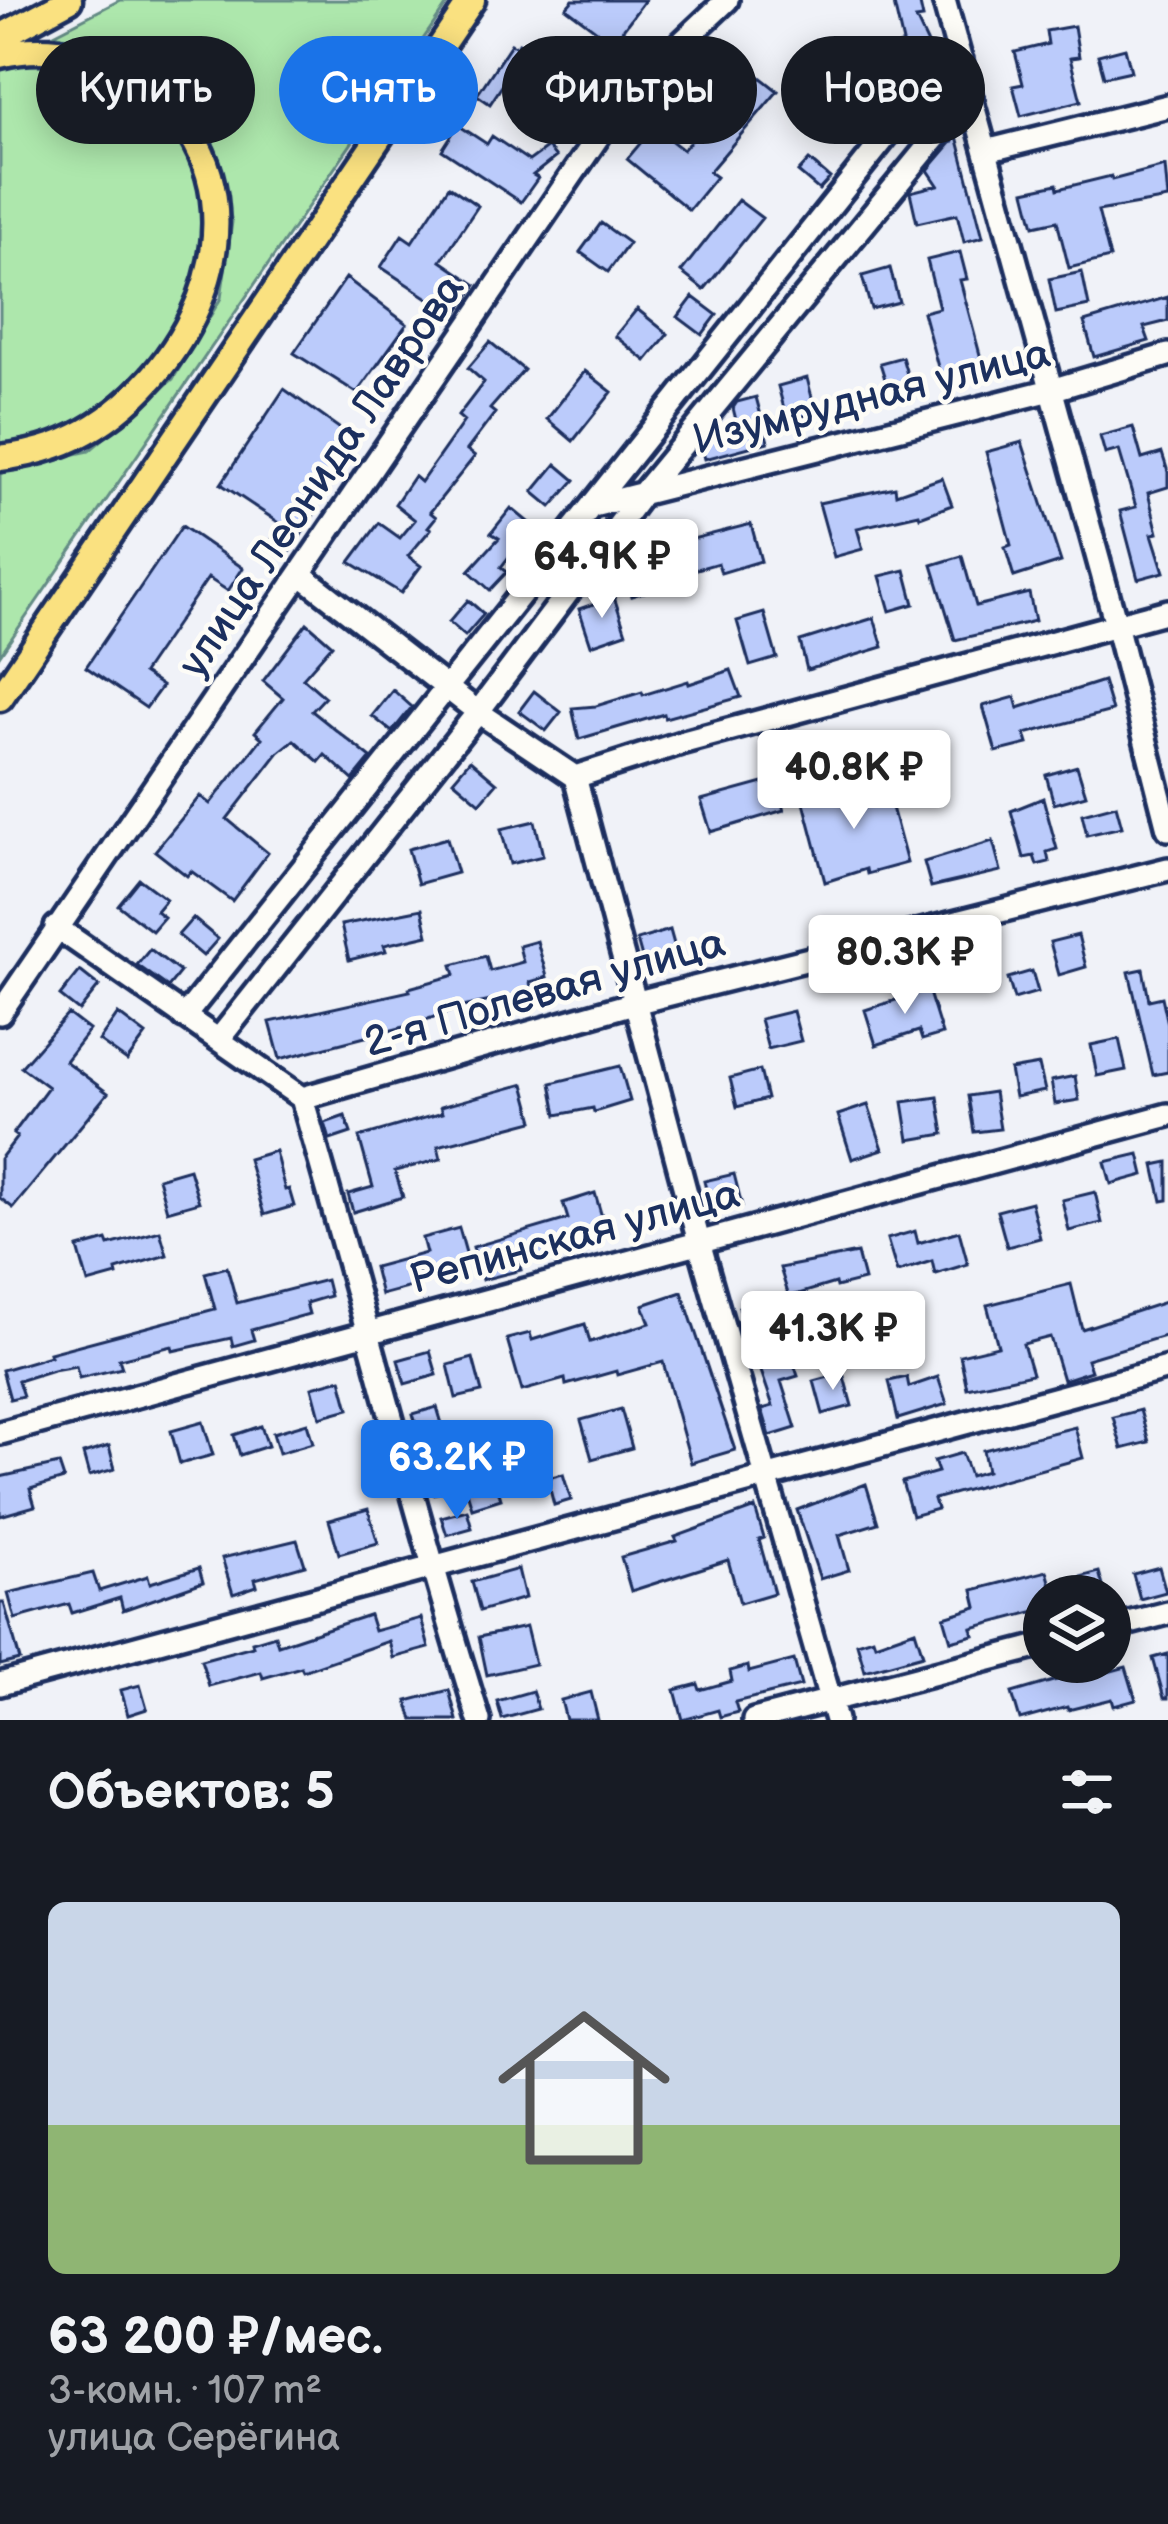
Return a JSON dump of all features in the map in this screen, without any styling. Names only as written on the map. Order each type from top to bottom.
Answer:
[{"type":"main road","points":[[0,37],[69,0]]},
{"type":"main road","points":[[0,698],[472,0]]},
{"type":"main road","points":[[0,55],[84,52],[137,75],[176,111],[205,156],[216,207],[212,263],[193,320],[136,392],[94,426],[54,446],[0,458]]},
{"type":"street","name":"улица Леонида Лаврова","points":[[0,1013],[606,125],[660,64],[728,0]]},
{"type":"street","points":[[944,0],[954,36]]},
{"type":"street","points":[[986,151],[1168,106]]},
{"type":"street","points":[[184,1017],[880,144]]},
{"type":"street","points":[[219,1040],[478,712],[642,494],[930,144]]},
{"type":"street","points":[[984,144],[1168,829]]},
{"type":"street","name":"Изумрудная улица","points":[[592,506],[1052,390],[1168,355]]},
{"type":"street","points":[[300,574],[478,712],[575,777],[699,1242],[833,1710]]},
{"type":"street","points":[[575,777],[684,742],[1168,610]]},
{"type":"street","name":"2-я Полевая улица","points":[[302,1098],[634,1003],[1168,869]]},
{"type":"street","points":[[56,926],[302,1098],[370,1330],[430,1565],[479,1720]]},
{"type":"street","name":"Репинская улица","points":[[0,1432],[1168,1115]]},
{"type":"street","points":[[0,1684],[1168,1368]]},
{"type":"street","points":[[1131,1623],[1168,1613]]},
{"type":"street","points":[[754,1720],[833,1710],[1023,1651]]},
{"type":"green space","points":[[120,0],[450,0],[425,36],[279,36],[279,144],[351,144],[0,655],[0,470],[89,451],[173,379],[221,298],[232,222],[213,144],[255,144],[255,36],[54,34]]},
{"type":"green space","points":[[36,61],[36,144],[184,144],[197,174],[205,240],[187,302],[148,361],[122,387],[63,428],[31,440],[0,444],[0,67]]},
{"type":"building","points":[[573,0],[645,0],[618,36],[604,36],[566,8]]},
{"type":"building","points":[[893,0],[919,0],[923,18],[916,19],[924,36],[901,36]]},
{"type":"building","points":[[1074,26],[1079,57],[1070,58],[1081,101],[1021,116],[1013,86],[1023,84],[1015,52],[1048,44],[1046,31]]},
{"type":"building","points":[[1125,48],[1131,71],[1104,77],[1098,55]]},
{"type":"building","points":[[502,58],[502,86],[490,104],[478,94]]},
{"type":"building","points":[[757,75],[778,91],[757,116]]},
{"type":"building","points":[[492,136],[529,161],[548,147],[556,157],[533,175],[538,178],[521,202],[442,150],[446,144],[478,144],[478,138],[487,144]]},
{"type":"building","points":[[640,144],[675,144],[683,150],[688,144],[733,144],[709,172],[716,177],[689,210],[627,159]]},
{"type":"building","points":[[950,144],[959,144],[983,237],[964,242],[957,214],[917,223],[910,192],[938,185],[928,170]]},
{"type":"building","points":[[809,160],[830,178],[819,190],[798,172]]},
{"type":"building","points":[[1165,166],[1168,199],[1098,211],[1110,258],[1069,268],[1057,221],[1034,226],[1025,191],[1057,184],[1058,189],[1111,176],[1112,180]]},
{"type":"building","points":[[449,186],[478,206],[441,261],[476,285],[455,316],[381,267],[402,235],[412,242]]},
{"type":"building","points":[[738,200],[762,218],[704,290],[681,272]]},
{"type":"building","points":[[601,223],[629,243],[608,272],[580,252]]},
{"type":"building","points":[[960,252],[967,279],[960,280],[983,366],[941,378],[923,312],[939,308],[927,260]]},
{"type":"building","points":[[890,268],[899,302],[871,309],[862,276]]},
{"type":"building","points":[[1082,272],[1089,306],[1056,313],[1049,279]]},
{"type":"building","points":[[346,278],[407,324],[357,393],[294,353]]},
{"type":"building","points":[[693,297],[717,315],[702,335],[678,317]]},
{"type":"building","points":[[1168,297],[1168,321],[1144,327],[1149,341],[1094,357],[1084,322]]},
{"type":"building","points":[[637,309],[668,334],[646,361],[615,336]]},
{"type":"building","points":[[490,342],[524,370],[490,409],[495,413],[467,450],[475,456],[430,512],[436,517],[431,529],[408,556],[421,566],[401,593],[350,562],[379,523],[400,538],[415,520],[395,504],[414,476],[421,482],[464,421],[458,416],[484,382],[468,368]]},
{"type":"building","points":[[902,357],[911,388],[890,395],[880,363]]},
{"type":"building","points":[[585,371],[612,392],[573,441],[547,419]]},
{"type":"building","points":[[807,378],[816,413],[787,420],[778,386]]},
{"type":"building","points":[[284,389],[356,440],[311,504],[318,508],[291,551],[272,539],[281,524],[221,484]]},
{"type":"building","points":[[756,397],[768,442],[705,459],[704,442],[739,432],[733,408],[737,402]]},
{"type":"building","points":[[1133,427],[1142,459],[1162,453],[1168,472],[1168,487],[1148,493],[1158,533],[1152,534],[1164,572],[1138,579],[1120,511],[1136,507],[1119,450],[1105,454],[1100,436]]},
{"type":"building","points":[[1022,442],[1061,562],[1014,577],[1005,547],[1011,545],[986,452]]},
{"type":"building","points":[[556,464],[575,480],[551,507],[533,492]]},
{"type":"building","points":[[942,478],[952,505],[920,517],[857,528],[863,549],[834,557],[819,503],[895,487],[896,494]]},
{"type":"building","points":[[511,508],[533,526],[501,567],[507,572],[490,590],[469,571],[499,538],[491,533]]},
{"type":"building","points":[[751,524],[761,561],[721,573],[718,563],[662,579],[664,586],[631,596],[622,563],[666,550],[665,546]]},
{"type":"building","points":[[182,526],[243,568],[228,591],[208,578],[143,673],[162,686],[146,708],[86,667]]},
{"type":"building","points":[[962,556],[976,606],[1029,593],[1035,621],[955,640],[932,565]]},
{"type":"building","points":[[905,570],[914,604],[890,611],[880,576]]},
{"type":"building","points":[[614,597],[626,633],[591,645],[579,609]]},
{"type":"building","points":[[468,600],[484,614],[465,636],[449,622]]},
{"type":"building","points":[[764,613],[777,658],[750,666],[737,621]]},
{"type":"building","points":[[874,618],[883,647],[807,670],[800,641]]},
{"type":"building","points":[[307,623],[332,645],[303,678],[325,697],[312,711],[371,758],[353,780],[325,755],[319,762],[294,740],[279,752],[227,819],[268,853],[232,901],[155,851],[200,796],[210,804],[262,738],[255,732],[283,698],[263,681]]},
{"type":"building","points":[[731,670],[741,697],[579,739],[572,708],[643,695]]},
{"type":"building","points":[[1103,681],[1112,711],[1025,734],[1028,744],[996,752],[983,706],[1015,697],[1018,708]]},
{"type":"building","points":[[393,690],[412,707],[392,732],[372,716]]},
{"type":"building","points":[[534,691],[561,712],[546,731],[519,711]]},
{"type":"building","points":[[470,760],[497,783],[480,803],[453,780]]},
{"type":"building","points":[[1077,766],[1086,795],[1054,804],[1046,775]]},
{"type":"building","points":[[774,780],[784,810],[711,832],[701,800]]},
{"type":"building","points":[[837,784],[842,799],[886,785],[907,863],[825,882],[802,795]]},
{"type":"building","points":[[1043,798],[1057,849],[1047,852],[1049,862],[1037,865],[1034,856],[1024,858],[1011,811]]},
{"type":"building","points":[[1116,805],[1122,827],[1087,835],[1082,814]]},
{"type":"building","points":[[535,821],[543,856],[510,864],[501,829]]},
{"type":"building","points":[[447,838],[457,873],[418,884],[408,849]]},
{"type":"building","points":[[993,841],[1001,871],[931,887],[924,862]]},
{"type":"building","points":[[139,879],[166,899],[156,911],[164,917],[152,931],[118,905]]},
{"type":"building","points":[[422,909],[428,935],[384,945],[386,951],[349,960],[341,925]]},
{"type":"building","points":[[193,918],[218,939],[203,956],[178,935]]},
{"type":"building","points":[[670,930],[680,966],[647,976],[637,940]]},
{"type":"building","points":[[1078,935],[1086,967],[1059,975],[1050,942]]},
{"type":"building","points":[[537,941],[547,977],[530,982],[532,992],[280,1059],[270,1022],[410,991],[455,975],[452,965],[486,956],[490,971],[523,962],[519,946]]},
{"type":"building","points":[[150,949],[180,972],[168,987],[137,965]]},
{"type":"building","points":[[1143,969],[1149,1000],[1162,997],[1168,1024],[1168,1072],[1153,1075],[1129,972]]},
{"type":"building","points":[[80,971],[99,986],[79,1011],[60,996]]},
{"type":"building","points":[[1032,971],[1038,992],[1014,999],[1008,978]]},
{"type":"building","points":[[926,983],[942,1034],[922,1040],[919,1031],[876,1045],[865,1010],[908,996],[906,989]]},
{"type":"building","points":[[793,1011],[801,1041],[768,1049],[760,1019]]},
{"type":"building","points":[[68,1014],[89,1030],[65,1061],[108,1093],[13,1208],[0,1198],[0,1159],[48,1087],[21,1067]]},
{"type":"building","points":[[118,1014],[146,1035],[127,1061],[99,1041]]},
{"type":"building","points":[[1119,1039],[1126,1070],[1097,1076],[1091,1045]]},
{"type":"building","points":[[1039,1065],[1045,1091],[1015,1097],[1010,1070]]},
{"type":"building","points":[[620,1066],[630,1101],[594,1112],[593,1108],[557,1115],[551,1083]]},
{"type":"building","points":[[760,1070],[767,1099],[737,1107],[730,1078]]},
{"type":"building","points":[[1075,1076],[1079,1100],[1055,1104],[1051,1081]]},
{"type":"building","points":[[524,1084],[534,1121],[438,1146],[441,1159],[395,1171],[403,1197],[353,1212],[348,1194],[373,1187],[359,1137],[442,1113],[440,1107]]},
{"type":"building","points":[[994,1092],[1000,1129],[974,1132],[968,1096]]},
{"type":"building","points":[[938,1097],[944,1134],[909,1140],[903,1102]]},
{"type":"building","points":[[868,1105],[883,1149],[852,1159],[838,1115]]},
{"type":"building","points":[[345,1116],[351,1133],[330,1140],[325,1123]]},
{"type":"building","points":[[275,1151],[294,1206],[264,1215],[248,1159]]},
{"type":"building","points":[[1139,1154],[1144,1175],[1111,1184],[1105,1162]]},
{"type":"building","points":[[1168,1162],[1168,1200],[1162,1201],[1154,1165]]},
{"type":"building","points":[[189,1169],[199,1202],[167,1211],[158,1178]]},
{"type":"building","points":[[734,1174],[742,1206],[712,1213],[704,1181]]},
{"type":"building","points":[[1095,1192],[1102,1223],[1069,1231],[1062,1200]]},
{"type":"building","points":[[595,1193],[606,1231],[519,1263],[521,1270],[482,1280],[473,1247],[568,1219],[563,1203]]},
{"type":"building","points":[[1031,1202],[1040,1238],[1007,1247],[997,1211]]},
{"type":"building","points":[[459,1228],[468,1260],[419,1273],[422,1284],[381,1295],[374,1267],[426,1253],[422,1238]]},
{"type":"building","points":[[160,1231],[167,1255],[88,1283],[78,1248]]},
{"type":"building","points":[[915,1231],[918,1243],[959,1231],[968,1264],[935,1274],[932,1261],[897,1272],[887,1239]]},
{"type":"building","points":[[857,1253],[864,1280],[789,1297],[780,1268]]},
{"type":"building","points":[[227,1267],[237,1303],[326,1280],[330,1296],[306,1303],[309,1314],[251,1330],[254,1340],[233,1346],[231,1338],[173,1351],[172,1346],[119,1359],[122,1368],[79,1378],[76,1366],[53,1370],[18,1381],[23,1396],[10,1399],[2,1370],[215,1309],[205,1273]]},
{"type":"building","points":[[1071,1284],[1082,1329],[1168,1301],[1168,1335],[1087,1359],[1091,1371],[1063,1380],[1050,1337],[1023,1344],[1032,1374],[967,1388],[960,1355],[998,1346],[987,1305]]},
{"type":"building","points":[[682,1292],[735,1450],[691,1463],[663,1362],[522,1391],[507,1339],[530,1333],[532,1340],[585,1324],[590,1342],[650,1323],[643,1305]]},
{"type":"building","points":[[772,1298],[798,1376],[781,1381],[796,1428],[770,1436],[762,1409],[773,1406],[739,1307]]},
{"type":"building","points":[[894,1328],[898,1343],[883,1348],[876,1360],[859,1364],[852,1339]]},
{"type":"building","points":[[430,1351],[437,1375],[405,1384],[398,1360]]},
{"type":"building","points":[[473,1358],[482,1392],[456,1398],[448,1365]]},
{"type":"building","points":[[843,1373],[852,1406],[823,1414],[814,1381]]},
{"type":"building","points":[[907,1377],[909,1387],[938,1377],[947,1404],[898,1419],[889,1381]]},
{"type":"building","points":[[341,1379],[349,1409],[320,1417],[312,1387]]},
{"type":"building","points":[[437,1407],[445,1434],[421,1440],[413,1414]]},
{"type":"building","points":[[621,1409],[632,1448],[592,1459],[581,1420]]},
{"type":"building","points":[[1140,1410],[1149,1442],[1122,1449],[1113,1417]]},
{"type":"building","points":[[203,1422],[213,1455],[180,1464],[171,1431]]},
{"type":"building","points":[[307,1423],[313,1443],[279,1453],[273,1433]]},
{"type":"building","points":[[261,1426],[268,1446],[240,1455],[234,1435]]},
{"type":"building","points":[[480,1426],[487,1451],[458,1460],[450,1435]]},
{"type":"building","points":[[1075,1427],[1083,1458],[934,1499],[937,1509],[912,1516],[902,1482],[938,1472],[934,1461],[962,1453],[970,1476],[987,1471],[983,1450]]},
{"type":"building","points":[[109,1446],[115,1469],[89,1476],[83,1454]]},
{"type":"building","points":[[455,1461],[462,1486],[434,1494],[427,1469]]},
{"type":"building","points":[[59,1464],[64,1479],[30,1489],[35,1506],[0,1516],[0,1477]]},
{"type":"building","points":[[563,1474],[571,1500],[554,1505],[547,1478]]},
{"type":"building","points":[[495,1479],[501,1499],[472,1508],[466,1488]]},
{"type":"building","points":[[866,1484],[878,1523],[839,1535],[849,1570],[820,1579],[797,1510]]},
{"type":"building","points":[[755,1508],[774,1593],[740,1603],[728,1560],[631,1591],[621,1557],[677,1541],[675,1537]]},
{"type":"building","points":[[368,1509],[378,1543],[339,1554],[329,1520]]},
{"type":"building","points":[[467,1510],[472,1528],[447,1535],[441,1517]]},
{"type":"building","points":[[297,1540],[305,1565],[255,1579],[257,1586],[233,1594],[222,1558]]},
{"type":"building","points":[[1159,1567],[1166,1592],[1140,1599],[1133,1574]]},
{"type":"building","points":[[199,1568],[203,1582],[123,1610],[120,1598],[72,1613],[69,1604],[15,1619],[8,1593],[93,1573],[99,1591],[148,1576],[150,1583]]},
{"type":"building","points":[[518,1569],[525,1598],[480,1611],[472,1582]]},
{"type":"building","points":[[1023,1577],[1023,1615],[972,1628],[974,1635],[951,1641],[944,1617],[977,1607],[973,1590]]},
{"type":"building","points":[[0,1603],[4,1603],[20,1660],[0,1665]]},
{"type":"building","points":[[369,1615],[374,1631],[421,1618],[429,1648],[393,1658],[389,1641],[303,1671],[301,1667],[263,1678],[261,1672],[209,1686],[201,1660],[275,1635],[278,1645]]},
{"type":"building","points":[[526,1627],[535,1664],[487,1675],[479,1637]]},
{"type":"building","points":[[915,1630],[923,1655],[865,1671],[857,1643],[873,1638],[875,1644]]},
{"type":"building","points":[[1168,1654],[1168,1698],[1164,1698],[1153,1658]]},
{"type":"building","points":[[794,1660],[801,1686],[735,1702],[738,1712],[720,1717],[718,1710],[683,1720],[675,1690],[698,1684],[700,1690],[732,1681],[730,1671],[748,1666],[749,1672]]},
{"type":"building","points":[[1046,1683],[1131,1683],[1136,1700],[1114,1706],[1112,1699],[1020,1720],[1012,1693]]},
{"type":"building","points":[[140,1685],[147,1709],[128,1715],[121,1690]]},
{"type":"building","points":[[449,1690],[457,1720],[413,1720],[407,1701]]},
{"type":"building","points":[[532,1691],[538,1709],[502,1719],[497,1701]]},
{"type":"building","points":[[591,1692],[598,1720],[566,1720],[561,1700]]}]
